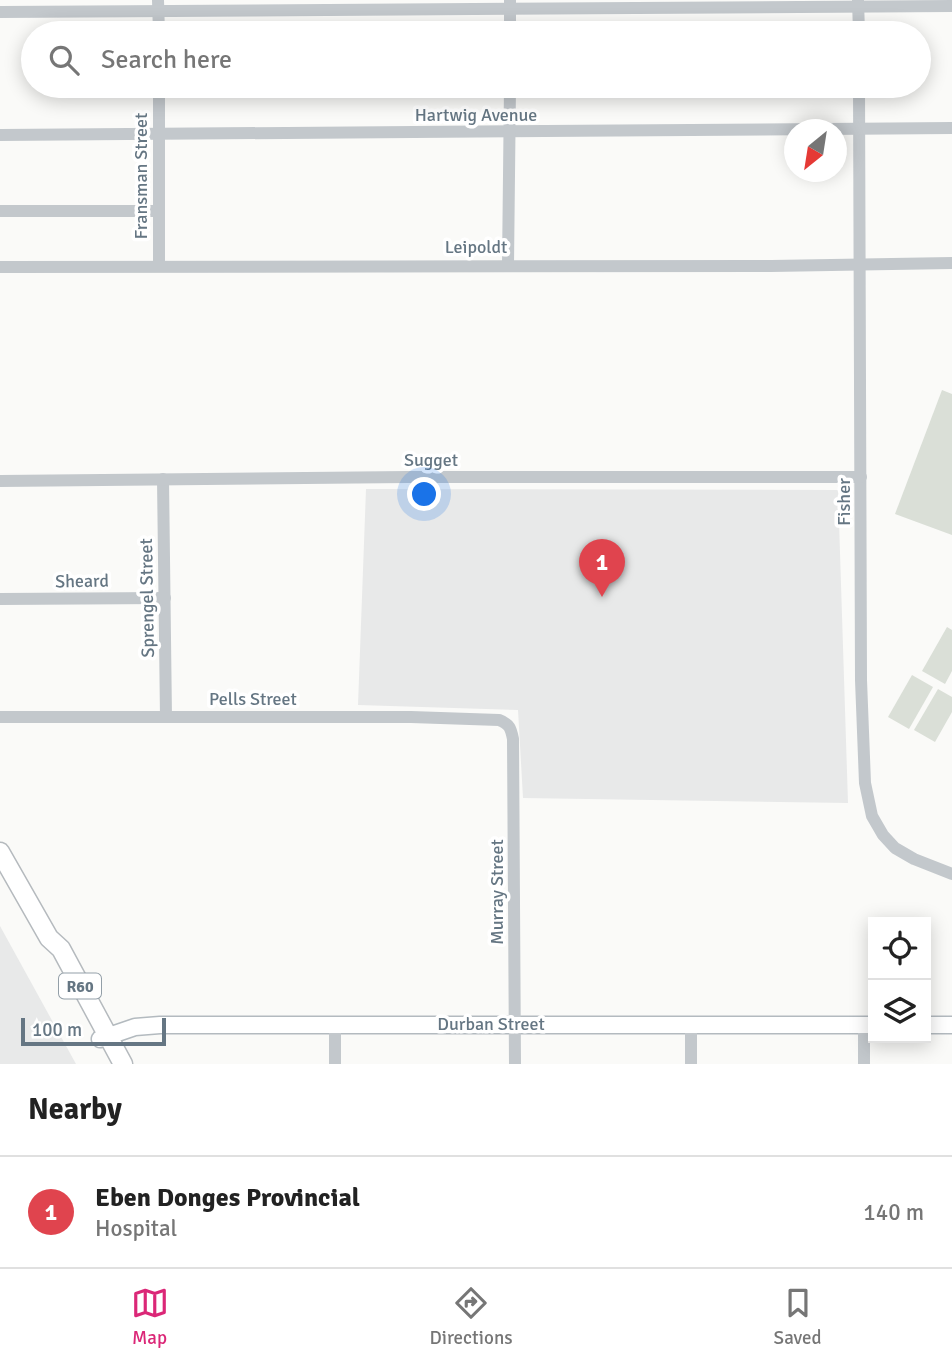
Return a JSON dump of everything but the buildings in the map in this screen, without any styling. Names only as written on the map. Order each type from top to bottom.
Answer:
[{"type":"main road","name":"R60","points":[[0,852],[49,938],[61,949],[105,1038],[114,1064]]},
{"type":"main road","name":"R60","points":[[105,1038],[123,1064]]},
{"type":"street","points":[[859,3],[859,21]]},
{"type":"street","points":[[0,12],[158,6],[859,3],[952,6]]},
{"type":"street","name":"Fransman Street","points":[[159,98],[159,265]]},
{"type":"street","points":[[508,265],[510,98]]},
{"type":"street","name":"Fisher","points":[[859,98],[861,680],[862,734],[868,801],[872,816],[883,835],[895,848],[914,859],[952,874]]},
{"type":"street","name":"Hartwig Avenue","points":[[0,135],[952,128]]},
{"type":"street","points":[[0,211],[159,211]]},
{"type":"street","name":"Leipoldt","points":[[0,267],[771,266],[952,263]]},
{"type":"street","name":"Sugget","points":[[0,481],[861,477]]},
{"type":"street","name":"Sprengel Street","points":[[163,479],[166,717]]},
{"type":"street","name":"Sheard","points":[[0,599],[165,597]]},
{"type":"street","name":"Pells Street","points":[[0,718],[411,718],[506,722]]},
{"type":"street","name":"Murray Street","points":[[506,722],[511,728],[513,739],[515,1064]]},
{"type":"street","name":"Durban Street","points":[[105,1038],[135,1027],[160,1025],[868,1025]]},
{"type":"street","points":[[335,1025],[335,1064]]},
{"type":"street","points":[[931,1025],[952,1025]]},
{"type":"street","points":[[691,1026],[691,1064]]},
{"type":"street","points":[[864,1064],[868,1033]]},
{"type":"shaded area","points":[[942,390],[952,394],[952,535],[895,514]]},
{"type":"shaded area","points":[[366,489],[838,490],[848,803],[523,798],[518,710],[358,705]]},
{"type":"shaded area","points":[[947,627],[952,630],[952,671],[945,684],[922,671]]},
{"type":"shaded area","points":[[912,675],[933,687],[909,729],[888,717]]},
{"type":"shaded area","points":[[938,689],[952,697],[952,712],[935,742],[914,730]]},
{"type":"shaded area","points":[[0,926],[76,1064],[0,1064]]},
{"type":"place","name":"Eben Donges Provincial","points":[[602,597]]}]
